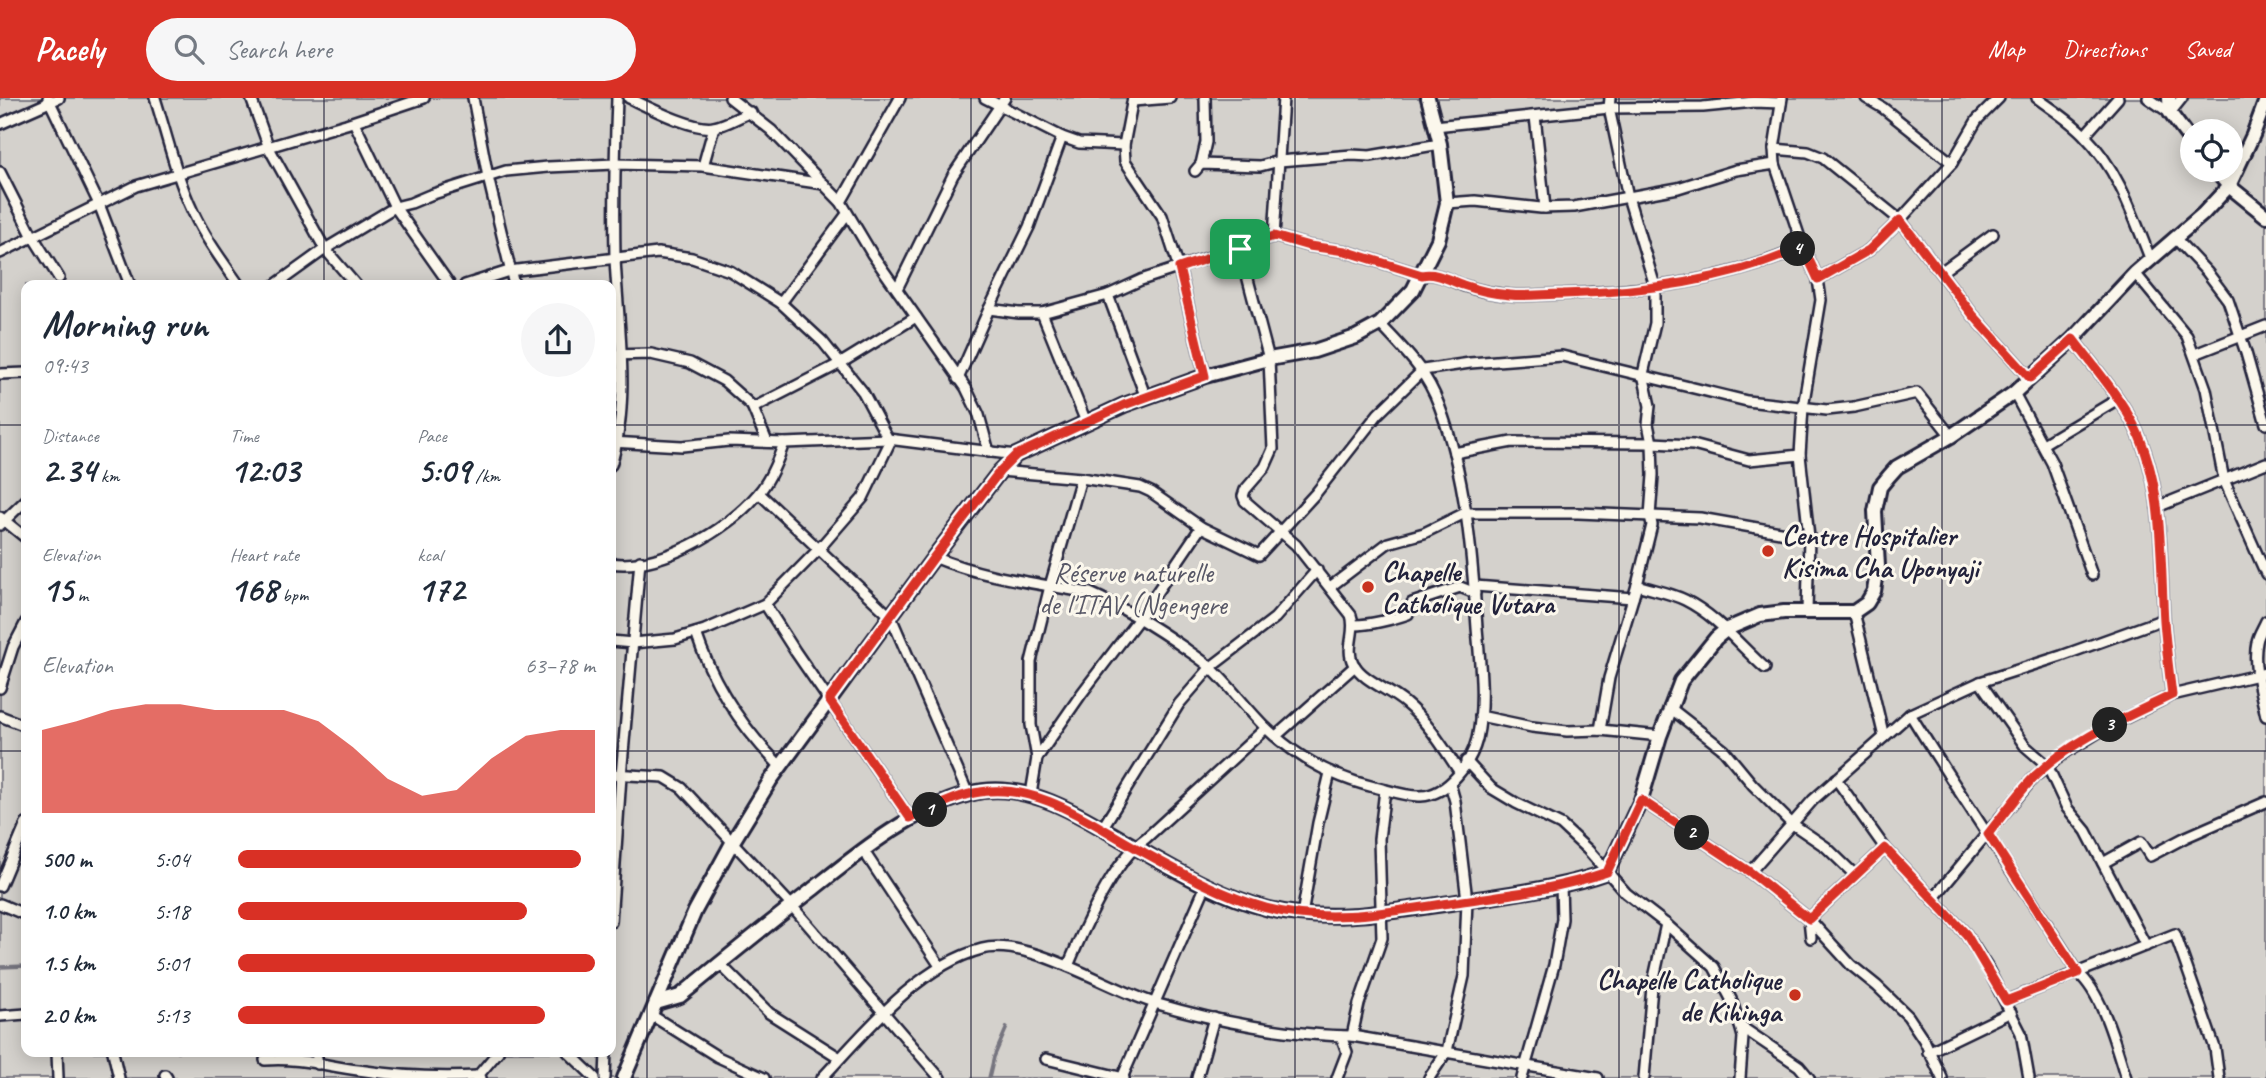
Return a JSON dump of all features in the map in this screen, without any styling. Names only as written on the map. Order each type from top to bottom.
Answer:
[{"type":"street","points":[[155,98],[177,173],[193,212],[235,280]]},
{"type":"street","points":[[251,98],[270,148],[325,249],[352,280]]},
{"type":"street","points":[[0,253],[136,186],[354,122],[396,103],[424,98]]},
{"type":"street","points":[[472,98],[512,280]]},
{"type":"street","points":[[615,280],[617,98]]},
{"type":"street","points":[[629,98],[664,115],[698,126],[714,127],[751,112]]},
{"type":"street","points":[[730,98],[751,112],[841,202],[966,388],[979,415],[989,452]]},
{"type":"street","points":[[841,202],[900,98]]},
{"type":"street","points":[[985,98],[1003,102],[1062,137],[1079,143],[1124,145]]},
{"type":"street","points":[[1170,98],[1133,99],[1124,145],[1125,161],[1162,216],[1179,268],[1205,376]]},
{"type":"street","points":[[1205,98],[1206,142],[1198,167],[1260,166],[1352,155],[1370,156],[1440,144]]},
{"type":"street","points":[[1274,236],[1283,98]]},
{"type":"street","points":[[624,1078],[695,911],[732,843],[781,766],[829,700],[934,557],[1000,471],[1016,455],[1124,405],[1205,376],[1269,359],[1314,351],[1356,337],[1380,324],[1413,290],[1438,240],[1447,203],[1440,144],[1428,98]]},
{"type":"street","points":[[1600,730],[1609,678],[1652,525],[1650,516],[1653,475],[1652,443],[1648,424],[1650,406],[1643,374],[1655,323],[1655,286],[1628,197],[1609,108],[1610,98]]},
{"type":"street","points":[[1866,98],[1883,108],[1952,163]]},
{"type":"street","points":[[1818,279],[1869,250],[1900,220],[1952,163],[1977,120],[1998,98]]},
{"type":"street","points":[[2038,98],[2085,135],[2117,179],[2151,258]]},
{"type":"street","points":[[2085,135],[2118,98]]},
{"type":"street","points":[[2148,98],[2170,113],[2180,126]]},
{"type":"street","points":[[2169,98],[2170,113]]},
{"type":"street","points":[[2170,113],[2182,98]]},
{"type":"street","points":[[0,124],[52,99],[99,204],[128,280]]},
{"type":"street","points":[[1435,127],[1609,108],[1703,107],[1781,101],[1774,149],[1775,164],[1803,247],[1818,279],[1821,300],[1802,407],[1800,455],[1809,537],[1807,611]]},
{"type":"street","points":[[897,289],[953,176],[1003,102]]},
{"type":"street","points":[[654,1009],[680,996],[863,850],[910,818],[968,794],[1000,790],[1031,794],[1102,827],[1133,847],[1206,885],[1241,900],[1302,915],[1348,916],[1382,912],[1579,882],[1607,872],[1641,800],[1669,707],[1681,681],[1716,638],[1727,629],[1760,615],[1854,611],[1867,603],[1876,583],[1878,566],[1875,511],[1880,487],[1897,467],[1951,436],[2014,393],[2073,339],[2135,273],[2176,239],[2229,186],[2265,105]]},
{"type":"street","points":[[1535,116],[1545,208]]},
{"type":"street","points":[[354,122],[395,207],[446,280]]},
{"type":"street","points":[[704,166],[714,127]]},
{"type":"street","points":[[958,379],[1028,228],[1062,137]]},
{"type":"street","points":[[1774,149],[1808,152],[1823,158],[1900,220],[1973,315],[2030,378]]},
{"type":"street","points":[[282,280],[325,249],[395,207],[506,171],[615,164],[704,166],[824,184]]},
{"type":"street","points":[[1447,203],[1475,201],[1545,208],[1606,202],[1678,188],[1736,170],[1775,164]]},
{"type":"street","points":[[0,172],[32,236],[59,278]]},
{"type":"street","points":[[2226,182],[2266,216]]},
{"type":"street","points":[[781,303],[847,214]]},
{"type":"street","points":[[1941,272],[1993,234]]},
{"type":"street","points":[[989,309],[1042,313],[1108,295],[1274,236],[1309,246],[1345,251],[1422,275],[1431,273],[1463,285],[1511,295],[1586,293],[1719,276],[1782,257],[1803,247]]},
{"type":"street","points":[[2176,239],[2207,272],[2228,300],[2266,424]]},
{"type":"street","points":[[1240,249],[1269,359],[1273,449],[1265,467],[1245,490],[1245,501],[1283,531],[1351,615],[1355,625],[1350,652],[1355,666],[1405,703],[1440,742],[1459,771]]},
{"type":"street","points":[[481,280],[509,271],[658,253],[692,258],[730,271],[781,303],[805,323],[863,392],[890,440]]},
{"type":"street","points":[[2135,273],[2187,336],[2195,354],[2206,388],[2224,480],[2266,574]]},
{"type":"street","points":[[1108,295],[1146,398]]},
{"type":"street","points":[[1042,313],[1086,422]]},
{"type":"street","points":[[753,408],[841,363],[916,317]]},
{"type":"street","points":[[934,557],[1001,578],[1090,593],[1140,617],[1210,667],[1266,728],[1305,760],[1330,773],[1385,790],[1421,796],[1439,792],[1450,784],[1466,761],[1475,744],[1480,716],[1480,660],[1475,589],[1454,453],[1438,403],[1423,370],[1380,324]]},
{"type":"street","points":[[2195,354],[2266,326]]},
{"type":"street","points":[[2073,339],[2118,399],[2142,443],[2157,507],[2172,695]]},
{"type":"street","points":[[616,354],[651,354],[690,363],[724,381],[753,408],[768,442]]},
{"type":"street","points":[[1000,471],[1081,478],[1140,487],[1201,527],[1259,555],[1283,531],[1378,414],[1423,370],[1469,363],[1562,356],[1747,401],[1826,410],[1854,407],[1917,393],[1951,436]]},
{"type":"street","points":[[616,368],[620,425],[616,437]]},
{"type":"street","points":[[0,374],[21,373]]},
{"type":"street","points":[[2014,393],[2043,444],[2079,534],[2092,575]]},
{"type":"street","points":[[2043,444],[2118,399]]},
{"type":"street","points":[[616,641],[633,643],[675,639],[746,614],[765,604],[818,550],[863,498],[890,440]]},
{"type":"street","points":[[616,443],[682,446],[729,441],[784,443],[890,440],[1016,455]]},
{"type":"street","points":[[1454,453],[1513,442],[1693,445],[1749,460],[1800,455]]},
{"type":"street","points":[[616,563],[640,561],[679,551],[708,537],[739,514],[759,493],[778,460],[784,443]]},
{"type":"street","points":[[2157,507],[2266,463]]},
{"type":"street","points":[[1031,794],[1037,758],[1031,725],[1031,662],[1081,478]]},
{"type":"street","points":[[759,493],[891,617],[968,794]]},
{"type":"street","points":[[21,504],[1,521],[21,535]]},
{"type":"street","points":[[1330,587],[1388,543],[1424,533],[1465,513],[1700,518],[1809,537]]},
{"type":"street","points":[[1037,758],[1140,617],[1201,527]]},
{"type":"street","points":[[640,561],[633,643],[616,775],[664,777],[672,780],[792,906],[940,1078]]},
{"type":"street","points":[[1102,827],[1179,704],[1210,667],[1275,618],[1317,570]]},
{"type":"street","points":[[1637,585],[1685,600],[1727,629],[1739,645],[1765,668]]},
{"type":"street","points":[[1355,625],[1370,625],[1408,614],[1412,603],[1460,587],[1633,598]]},
{"type":"street","points":[[765,604],[910,818]]},
{"type":"street","points":[[1854,611],[1884,737]]},
{"type":"street","points":[[1750,872],[1790,823],[1910,714],[1980,682],[2164,619]]},
{"type":"street","points":[[2266,621],[2257,640],[2266,716]]},
{"type":"street","points":[[0,688],[13,647],[21,632]]},
{"type":"street","points":[[696,633],[721,693],[758,744],[781,766]]},
{"type":"street","points":[[1276,736],[1355,666]]},
{"type":"street","points":[[1933,899],[2034,777],[2066,751],[2172,695],[2262,674]]},
{"type":"street","points":[[1980,682],[2025,746],[2047,765],[2067,808],[2086,831],[2147,946]]},
{"type":"street","points":[[1669,707],[1724,750],[1790,823],[1826,847],[1854,874]]},
{"type":"street","points":[[1910,714],[1959,793],[2096,996],[2126,1078]]},
{"type":"street","points":[[0,716],[21,724]]},
{"type":"street","points":[[1480,716],[1556,730],[1600,730],[1660,736]]},
{"type":"street","points":[[1068,965],[1087,923],[1117,869],[1133,847],[1266,728]]},
{"type":"street","points":[[1466,761],[1491,788],[1561,825],[1626,893],[1714,967],[1731,999],[1743,1037],[1740,1078]]},
{"type":"street","points":[[1302,915],[1318,823],[1330,773]]},
{"type":"street","points":[[1836,779],[1885,848],[1966,934],[2006,1001],[2021,1033],[2029,1078]]},
{"type":"street","points":[[1429,1078],[1447,1051],[1464,976],[1467,900],[1455,801],[1450,784]]},
{"type":"street","points":[[1352,1036],[1359,1004],[1382,939],[1379,839],[1385,790]]},
{"type":"street","points":[[1641,800],[1750,872],[1809,919],[1851,965],[1908,1016],[1942,1078]]},
{"type":"street","points":[[2103,863],[2141,842],[2151,856],[2186,837],[2266,802]]},
{"type":"street","points":[[0,886],[21,836]]},
{"type":"street","points":[[1809,919],[1854,874],[1885,848]]},
{"type":"street","points":[[863,850],[940,965]]},
{"type":"street","points":[[1046,1059],[1123,1078],[1206,885]]},
{"type":"street","points":[[1521,1078],[1553,965],[1562,919],[1561,885]]},
{"type":"street","points":[[0,904],[21,913]]},
{"type":"street","points":[[1809,919],[1811,938]]},
{"type":"street","points":[[1644,1078],[1652,987],[1666,924]]},
{"type":"street","points":[[2006,1001],[2175,934],[2215,1048],[2219,1078]]},
{"type":"street","points":[[822,1078],[884,1013],[940,965],[997,947],[1016,949],[1068,965],[1155,1004],[1214,1018],[1321,1035],[1352,1036],[1598,1078]]},
{"type":"street","points":[[719,963],[769,1013],[840,1058]]},
{"type":"street","points":[[654,1009],[718,1057],[764,1078]]},
{"type":"street","points":[[1928,1052],[2011,1012]]},
{"type":"street","points":[[0,1016],[21,1014]]},
{"type":"street","points":[[1197,1078],[1214,1018]]},
{"type":"street","points":[[1740,1026],[1799,1066],[1809,1078]]},
{"type":"street","points":[[1337,1078],[1347,1052],[1341,1036]]},
{"type":"street","points":[[57,1057],[58,1078]]},
{"type":"street","points":[[114,1057],[119,1078]]},
{"type":"street","points":[[317,1057],[318,1064]]},
{"type":"street","points":[[265,1060],[300,1060],[361,1071],[478,1077],[494,1057]]},
{"type":"street","points":[[573,1057],[595,1078]]},
{"type":"street","points":[[605,1078],[606,1057]]},
{"type":"green space","name":"Réserve naturelle de l'ITAV (Ngengere","points":[[0,98],[2266,98],[2266,1078],[0,1078]]},
{"type":"waterway","points":[[0,967],[21,966]]},
{"type":"waterway","points":[[989,1078],[994,1057],[1007,1027]]},
{"type":"place","name":"Centre Hospitalier Kisima Cha Uponyaji","points":[[1768,551]]},
{"type":"place","name":"Chapelle Catholique Vutara","points":[[1368,587]]},
{"type":"place","name":"Chapelle Catholique de Kihinga","points":[[1795,995]]},
{"type":"route","points":[[1900,220],[1973,315],[2030,378],[2073,339],[2118,399],[2142,443],[2157,507],[2172,695],[2107,727],[2047,765],[1988,834],[2078,973],[2006,1001],[1966,934],[1885,848],[1854,874],[1809,919],[1750,872],[1641,800],[1607,872],[1579,882],[1521,893],[1348,916],[1314,917],[1268,909],[1206,885],[1133,847],[1102,827],[1031,794],[982,791],[968,794],[910,818],[829,700],[934,557],[1000,471],[1016,455],[1124,405],[1205,376],[1179,268],[1240,249],[1274,236],[1309,246],[1345,251],[1422,275],[1431,273],[1489,292],[1532,296],[1622,290],[1719,276],[1782,257],[1803,247],[1818,279],[1869,250],[1900,220]]}]
